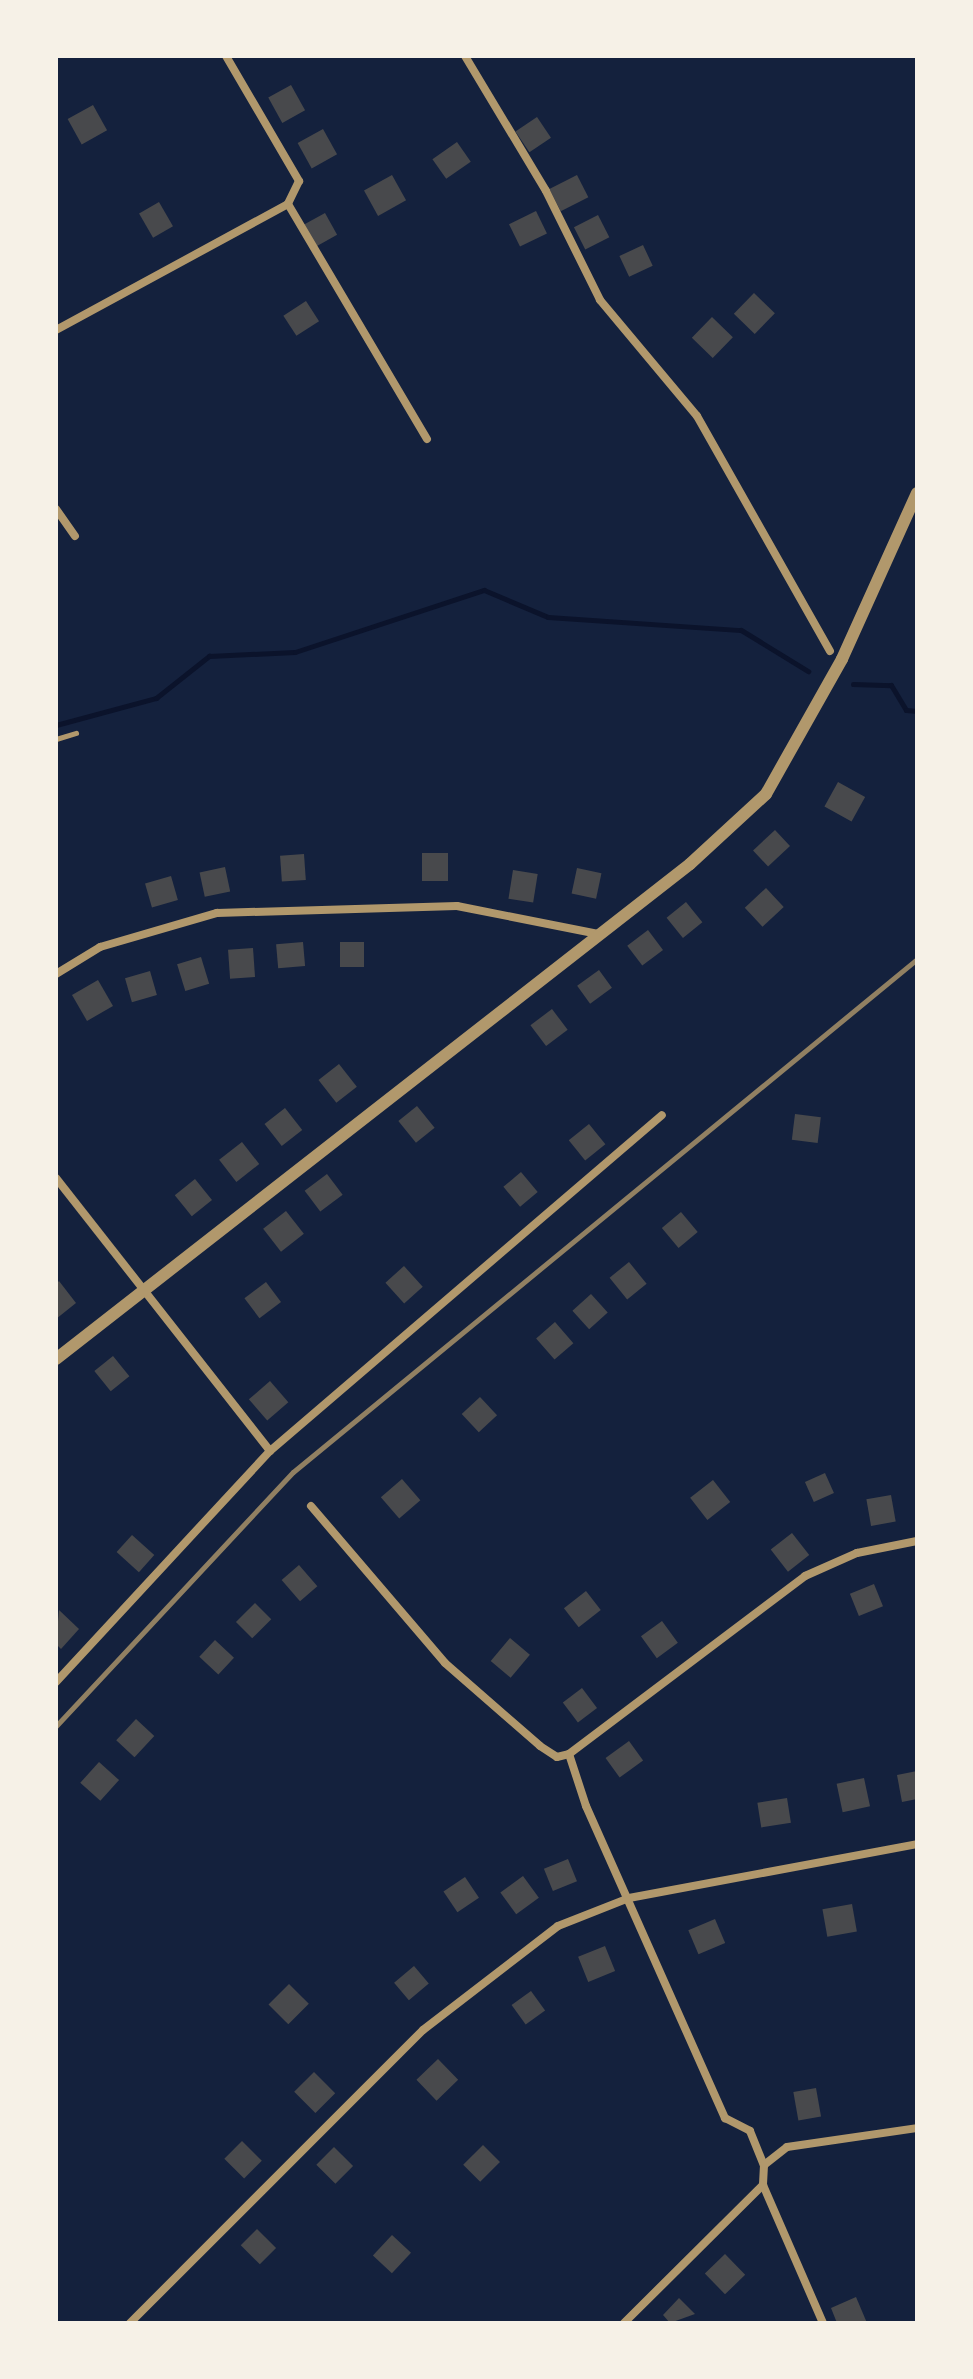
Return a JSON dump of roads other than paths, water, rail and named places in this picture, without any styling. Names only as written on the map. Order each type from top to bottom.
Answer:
[{"type":"street","points":[[56,330],[288,204],[299,181],[226,56]]},
{"type":"street","points":[[465,56],[546,191],[600,300],[697,416],[830,651]]},
{"type":"street","points":[[288,204],[427,439]]},
{"type":"street","points":[[56,1359],[598,934],[766,794],[842,659],[917,493]]},
{"type":"street","points":[[56,509],[75,536]]},
{"type":"street","points":[[56,974],[100,947],[232,912],[457,906],[598,934]]},
{"type":"street","points":[[56,1682],[270,1451],[662,1115]]},
{"type":"street","points":[[56,1178],[141,1293],[270,1451]]},
{"type":"street","points":[[311,1506],[445,1663],[540,1746],[557,1757],[569,1754],[805,1576],[857,1553],[917,1541]]},
{"type":"street","points":[[569,1754],[725,2118],[750,2131],[764,2165],[763,2185],[823,2323]]},
{"type":"street","points":[[130,2323],[423,2030],[558,1926],[629,1898],[917,1844]]},
{"type":"street","points":[[764,2165],[787,2147],[917,2128]]},
{"type":"street","points":[[624,2323],[763,2185]]},
{"type":"lane","points":[[56,739],[76,733]]},
{"type":"waterway","points":[[56,725],[156,698],[209,656],[295,652],[484,590],[548,617],[741,630],[808,671]]},
{"type":"waterway","points":[[853,684],[891,685],[906,710],[917,711]]},
{"type":"railway","points":[[56,1726],[293,1472],[917,959]]}]
